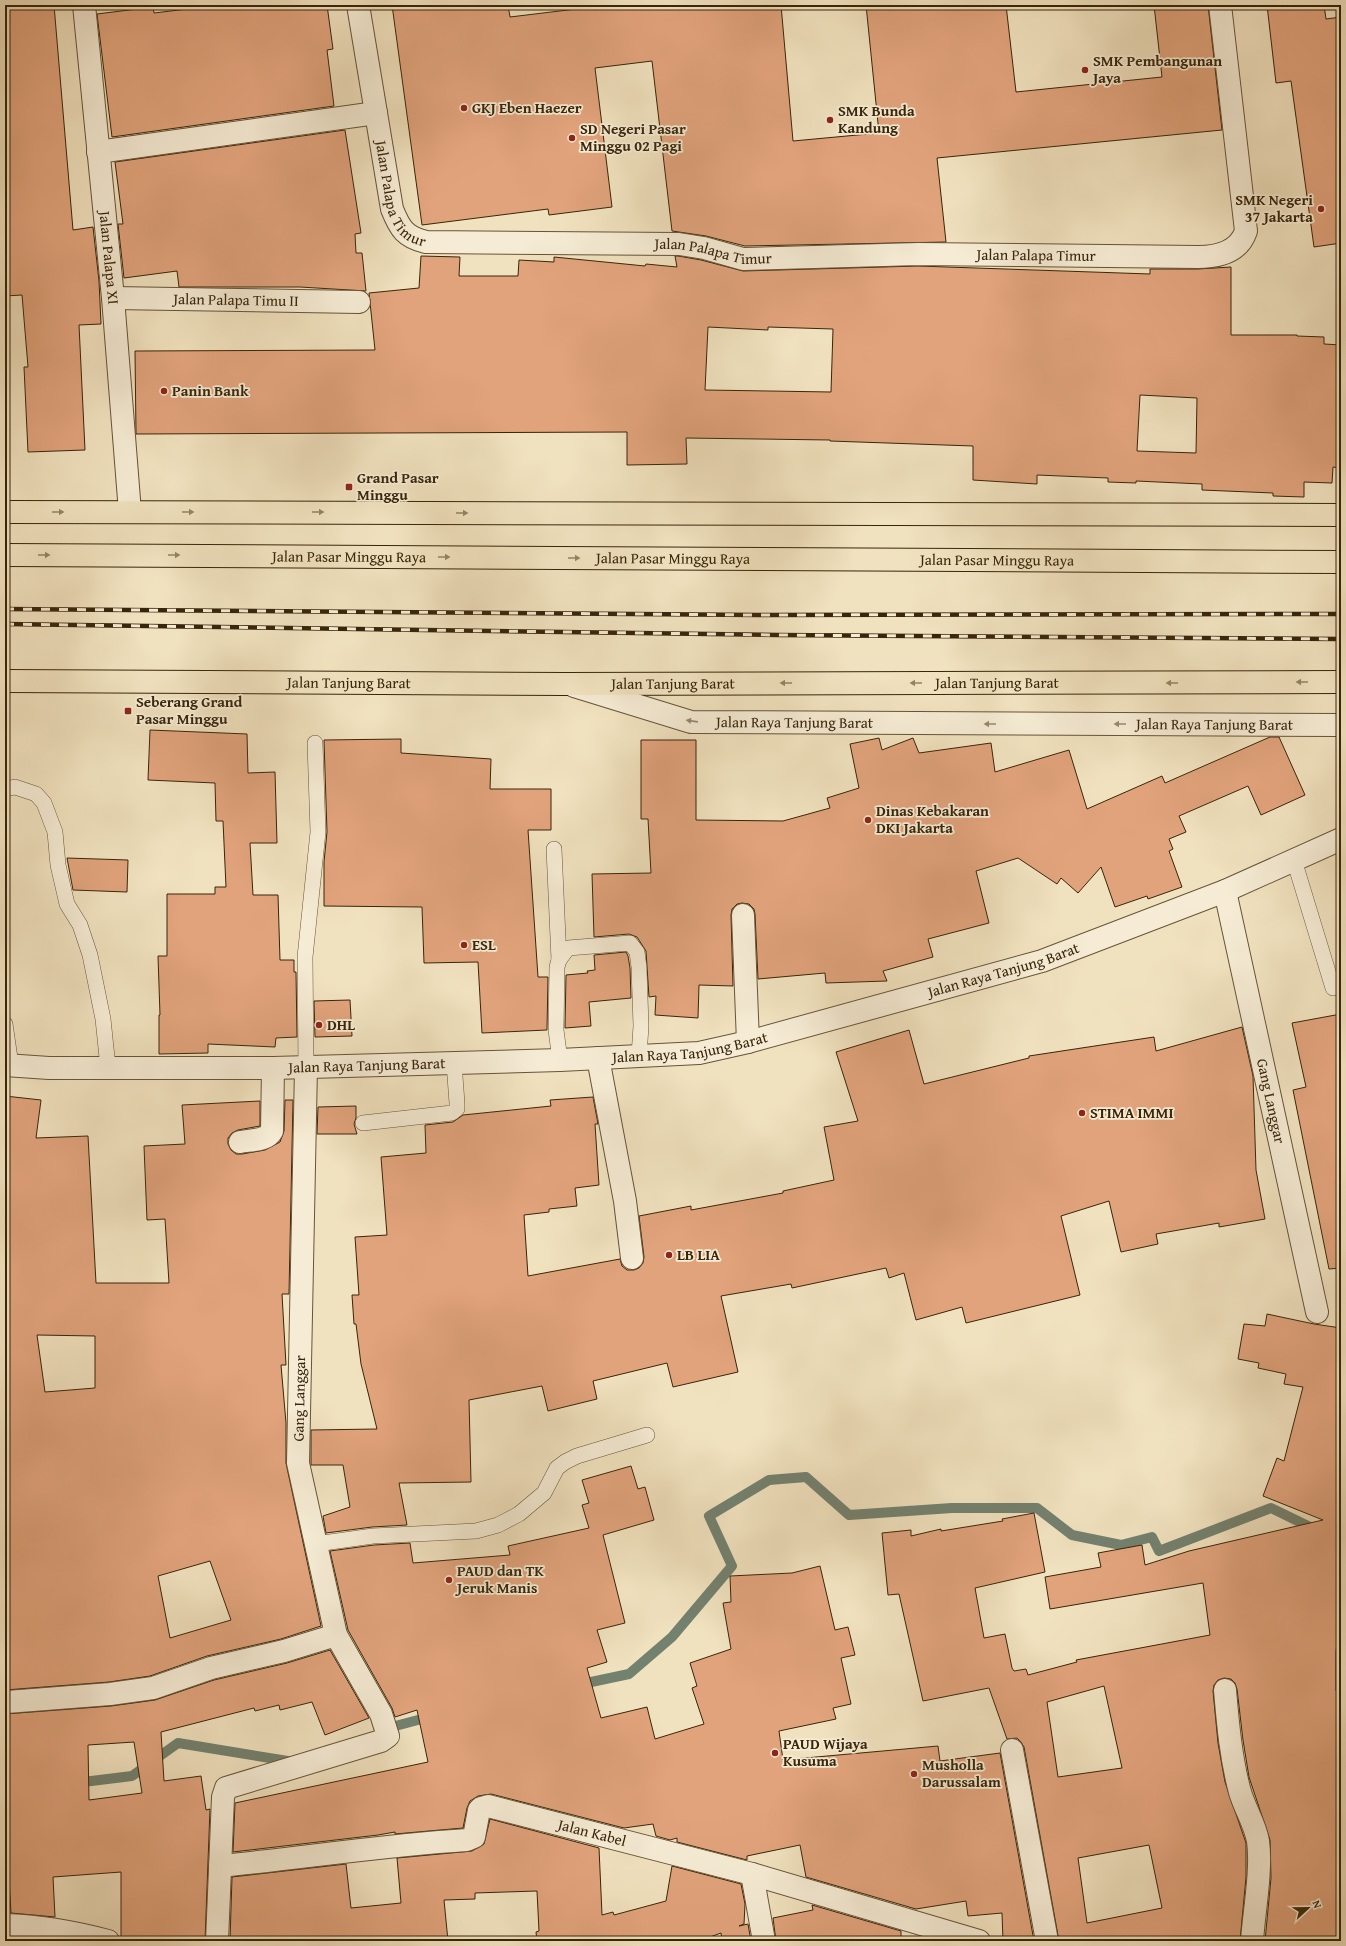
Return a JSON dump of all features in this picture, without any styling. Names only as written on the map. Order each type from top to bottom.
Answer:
[{"type":"main road","points":[[5,512],[1341,515]]},
{"type":"main road","name":"Jalan Pasar Minggu Raya","points":[[5,554],[1341,562]]},
{"type":"main road","name":"Jalan Tanjung Barat","points":[[5,681],[565,684],[1341,682]]},
{"type":"street","name":"Jalan Palapa XI","points":[[84,5],[114,308],[130,512]]},
{"type":"street","name":"Jalan Palapa Timur","points":[[358,5],[392,210],[397,222],[404,232],[413,239],[426,242],[679,244],[704,248],[743,259],[918,254],[1212,257],[1235,247],[1243,241],[1246,231],[1220,5]]},
{"type":"street","points":[[98,152],[376,113]]},
{"type":"street","name":"Jalan Palapa Timu II","points":[[114,308],[359,302]]},
{"type":"street","name":"Jalan Raya Tanjung Barat","points":[[565,684],[692,722],[1341,725]]},
{"type":"street","name":"Jalan Raya Tanjung Barat","points":[[8,1065],[273,1068],[560,1060],[699,1053],[748,1042],[1042,961],[1225,891],[1341,840]]},
{"type":"street","name":"Gang Langgar","points":[[1225,891],[1317,1312]]},
{"type":"street","points":[[743,915],[748,1042]]},
{"type":"street","points":[[598,1058],[625,1201],[632,1258]]},
{"type":"street","name":"Gang Langgar","points":[[220,1866],[223,1797],[226,1788],[381,1742],[387,1738],[384,1723],[336,1635],[298,1463],[306,1067]]},
{"type":"street","points":[[240,1142],[262,1138],[270,1134],[272,1131],[273,1068]]},
{"type":"street","points":[[7,1702],[110,1694],[153,1688],[211,1668],[284,1651],[336,1635]]},
{"type":"street","points":[[1225,1690],[1228,1729],[1234,1768],[1241,1794],[1256,1829],[1258,1842],[1258,1869],[1252,1941]]},
{"type":"street","points":[[1012,1750],[1047,1941]]},
{"type":"street","name":"Jalan Kabel","points":[[220,1866],[322,1856],[402,1844],[467,1840],[474,1837],[476,1833],[479,1810],[488,1806],[752,1874],[979,1941]]},
{"type":"street","points":[[217,1941],[220,1866]]},
{"type":"street","points":[[752,1874],[764,1941]]},
{"type":"street","points":[[5,1925],[54,1929],[108,1941]]},
{"type":"lane","points":[[306,1067],[305,957],[318,832],[315,743]]},
{"type":"lane","points":[[5,789],[16,787],[36,794],[44,803],[54,832],[58,865],[67,904],[80,925],[90,955],[103,1019],[108,1067]]},
{"type":"lane","points":[[554,849],[559,960],[556,1030],[560,1060]]},
{"type":"lane","points":[[1294,860],[1333,988]]},
{"type":"lane","points":[[559,960],[568,948],[630,943],[634,947],[638,952],[639,967],[641,1026],[639,1056]]},
{"type":"lane","points":[[5,1024],[8,1065]]},
{"type":"lane","points":[[363,1123],[452,1113],[457,1109],[454,1063]]},
{"type":"lane","points":[[316,1544],[373,1536],[476,1531],[498,1525],[519,1514],[544,1493],[557,1468],[565,1462],[578,1456],[647,1435]]},
{"type":"building","points":[[5,5],[54,5],[73,230],[93,227],[99,281],[101,324],[79,325],[85,450],[28,452],[24,367],[28,367],[22,295],[5,296]]},
{"type":"building","points":[[220,5],[327,5],[333,49],[327,50],[334,106],[112,137],[97,14],[153,7],[154,13]]},
{"type":"building","points":[[392,5],[508,5],[510,17],[609,5],[781,5],[793,141],[879,133],[866,5],[1006,5],[1016,92],[1162,77],[1154,5],[1208,5],[1222,130],[937,158],[946,242],[745,246],[706,236],[672,231],[652,61],[595,68],[612,207],[549,215],[548,209],[422,225]]},
{"type":"building","points":[[1267,5],[1324,5],[1326,19],[1341,17],[1341,243],[1314,247],[1291,81],[1276,83]]},
{"type":"building","points":[[345,130],[361,233],[355,234],[356,253],[362,253],[366,291],[300,287],[179,287],[177,271],[124,278],[118,224],[123,224],[115,162]]},
{"type":"building","points":[[421,256],[460,257],[459,276],[518,276],[519,260],[554,262],[554,257],[645,266],[646,264],[677,267],[675,256],[678,256],[701,260],[743,271],[918,266],[1150,274],[1150,269],[1231,267],[1231,335],[1297,335],[1324,337],[1324,344],[1341,345],[1341,468],[1333,467],[1332,483],[1304,482],[1304,497],[1273,496],[1273,493],[1202,490],[1202,484],[1136,481],[1136,483],[1108,482],[1108,478],[1037,475],[1037,484],[973,480],[973,446],[830,440],[686,438],[687,464],[627,465],[627,432],[136,434],[135,351],[375,350],[369,293],[419,288]],"holes":[[[708,327],[768,330],[768,327],[833,329],[831,392],[705,390]],[[1140,395],[1197,398],[1196,453],[1137,451]]]},
{"type":"building","points":[[150,730],[247,734],[248,773],[275,772],[277,843],[250,843],[253,895],[278,895],[280,960],[294,960],[294,972],[296,972],[297,1037],[276,1038],[275,1047],[208,1044],[208,1053],[159,1054],[160,1015],[158,956],[167,956],[167,894],[215,894],[215,887],[226,887],[223,821],[216,821],[215,783],[148,780]]},
{"type":"building","points":[[1270,737],[1279,737],[1305,795],[1261,815],[1248,786],[1179,816],[1186,832],[1169,839],[1173,849],[1169,851],[1182,887],[1148,899],[1147,896],[1115,907],[1101,867],[1078,893],[1061,878],[1057,884],[1018,858],[976,871],[989,923],[928,939],[933,957],[883,971],[887,981],[826,983],[825,973],[758,979],[754,909],[749,904],[742,903],[737,904],[732,909],[731,915],[733,986],[699,985],[698,1018],[655,1015],[656,996],[649,997],[646,951],[637,937],[629,934],[594,937],[592,874],[651,873],[648,819],[641,819],[641,740],[696,740],[696,820],[783,821],[830,808],[827,798],[859,788],[850,744],[879,738],[882,750],[913,738],[919,753],[991,743],[995,772],[1069,750],[1087,809],[1162,776],[1165,783]]},
{"type":"building","points":[[401,739],[401,753],[491,759],[490,789],[551,789],[551,830],[528,830],[538,977],[548,977],[547,1030],[482,1033],[478,962],[424,963],[422,907],[324,906],[324,862],[327,832],[324,740]]},
{"type":"building","points":[[67,858],[128,860],[127,892],[73,890]]},
{"type":"building","points":[[626,952],[630,968],[631,998],[589,1002],[591,1026],[565,1028],[566,975],[588,973],[587,971],[595,970],[594,955]]},
{"type":"building","points":[[350,1000],[352,1036],[315,1037],[314,1001]]},
{"type":"building","points":[[1341,1014],[1341,1268],[1329,1269],[1293,1090],[1306,1087],[1292,1023]]},
{"type":"building","points":[[1242,1027],[1253,1076],[1256,1170],[1265,1219],[1219,1227],[1219,1223],[1156,1234],[1158,1244],[1121,1252],[1109,1201],[1061,1216],[1080,1295],[966,1323],[962,1307],[916,1320],[904,1273],[889,1278],[886,1268],[792,1288],[791,1284],[721,1296],[738,1372],[673,1387],[667,1363],[593,1381],[597,1399],[548,1411],[542,1386],[469,1400],[471,1482],[399,1483],[407,1525],[372,1527],[326,1533],[323,1516],[350,1507],[343,1465],[311,1465],[311,1430],[377,1429],[361,1364],[356,1324],[354,1324],[352,1295],[359,1295],[355,1237],[387,1235],[381,1157],[426,1153],[425,1125],[453,1122],[463,1115],[551,1106],[550,1100],[593,1097],[598,1124],[595,1124],[599,1185],[575,1188],[577,1206],[549,1209],[549,1212],[524,1215],[528,1276],[620,1259],[622,1266],[627,1270],[634,1270],[639,1268],[643,1263],[644,1257],[639,1216],[691,1206],[691,1210],[783,1193],[783,1191],[834,1180],[824,1127],[858,1121],[836,1052],[909,1030],[924,1084],[1029,1058],[1029,1056],[1154,1037],[1156,1051]]},
{"type":"building","points":[[5,1096],[41,1100],[36,1138],[88,1136],[96,1283],[169,1283],[165,1219],[147,1220],[144,1146],[185,1144],[182,1105],[260,1101],[260,1126],[238,1130],[232,1133],[228,1138],[228,1144],[231,1150],[236,1154],[242,1154],[265,1150],[280,1142],[284,1131],[285,1100],[293,1100],[289,1294],[282,1294],[286,1365],[281,1365],[286,1423],[286,1463],[321,1626],[281,1639],[207,1656],[150,1676],[109,1682],[5,1690]],"holes":[[[37,1335],[95,1336],[95,1388],[45,1392]],[[210,1561],[231,1620],[170,1638],[158,1576]]]},
{"type":"building","points":[[356,1106],[356,1118],[354,1124],[357,1134],[317,1134],[318,1107]]},
{"type":"building","points":[[1267,1314],[1341,1328],[1341,1604],[1336,1652],[1336,1691],[1338,1691],[1338,1717],[1341,1717],[1341,1941],[1265,1941],[1271,1878],[1270,1840],[1249,1777],[1237,1689],[1235,1683],[1231,1679],[1224,1678],[1218,1680],[1214,1685],[1213,1691],[1218,1743],[1225,1782],[1246,1843],[1246,1877],[1240,1941],[1059,1941],[1024,1747],[1017,1738],[1007,1739],[989,1688],[923,1701],[899,1594],[888,1595],[882,1533],[911,1530],[911,1536],[941,1529],[941,1531],[1003,1521],[1002,1519],[1034,1513],[1045,1572],[975,1588],[984,1638],[1005,1634],[1012,1668],[1014,1671],[1026,1669],[1028,1675],[1077,1662],[1076,1660],[1210,1635],[1203,1583],[1050,1609],[1045,1577],[1101,1567],[1098,1553],[1142,1545],[1145,1565],[1189,1551],[1323,1520],[1263,1496],[1277,1458],[1284,1461],[1303,1387],[1284,1384],[1286,1374],[1258,1368],[1259,1363],[1238,1359],[1244,1324],[1265,1326]],"holes":[[[1104,1686],[1122,1768],[1058,1777],[1047,1702]],[[1149,1845],[1162,1908],[1087,1923],[1078,1858]]]},
{"type":"building","points":[[631,1466],[638,1489],[645,1487],[654,1520],[603,1535],[625,1623],[597,1630],[607,1662],[587,1668],[601,1718],[647,1707],[655,1739],[704,1724],[692,1688],[697,1686],[690,1663],[731,1649],[723,1603],[731,1602],[730,1576],[792,1573],[820,1566],[835,1630],[848,1627],[855,1655],[841,1658],[851,1704],[833,1708],[836,1719],[779,1731],[783,1760],[938,1746],[940,1761],[1000,1753],[1034,1941],[1003,1941],[1002,1913],[968,1916],[966,1901],[916,1909],[806,1877],[800,1845],[747,1856],[747,1860],[677,1842],[677,1838],[670,1840],[656,1836],[653,1824],[624,1828],[491,1794],[478,1796],[470,1801],[463,1828],[395,1834],[395,1832],[233,1852],[235,1803],[428,1762],[417,1710],[395,1717],[392,1708],[348,1630],[330,1551],[374,1545],[410,1543],[413,1563],[510,1555],[508,1546],[589,1528],[582,1505],[589,1503],[582,1480]]},
{"type":"building","points":[[330,1650],[369,1718],[325,1735],[312,1702],[280,1710],[279,1705],[255,1711],[254,1708],[161,1732],[164,1781],[201,1776],[206,1810],[210,1809],[205,1941],[121,1941],[121,1872],[53,1877],[55,1917],[11,1913],[5,1829],[5,1714],[111,1706],[155,1700],[214,1680],[287,1663]],"holes":[[[134,1742],[142,1793],[89,1800],[88,1745]]]},
{"type":"building","points":[[490,1819],[599,1848],[602,1915],[613,1912],[614,1915],[666,1901],[672,1866],[741,1884],[745,1904],[744,1924],[739,1926],[748,1924],[751,1941],[722,1941],[721,1933],[699,1941],[537,1941],[536,1932],[539,1931],[537,1891],[475,1893],[475,1899],[444,1900],[448,1941],[344,1941],[344,1938],[316,1941],[230,1941],[232,1877],[346,1864],[351,1908],[401,1903],[397,1858],[472,1851],[484,1844]]},
{"type":"building","points":[[812,1905],[901,1931],[901,1941],[776,1941],[773,1918],[813,1910]]},
{"type":"building","points":[[12,1938],[30,1939],[46,1941],[13,1941]]},
{"type":"waterway","points":[[577,1685],[629,1674],[672,1637],[732,1566],[709,1516],[769,1480],[806,1477],[849,1515],[952,1508],[1037,1508],[1072,1535],[1121,1545],[1152,1537],[1159,1551],[1271,1508],[1341,1542]]},
{"type":"waterway","points":[[384,1729],[433,1716]]},
{"type":"waterway","points":[[75,1783],[132,1776],[178,1743],[294,1762]]},
{"type":"railway","points":[[5,609],[758,615],[1341,614]]},
{"type":"railway","points":[[5,624],[778,635],[1341,639]]},
{"type":"place","name":"SMK Pembangunan Jaya","points":[[1085,70]]},
{"type":"place","name":"GKJ Eben Haezer","points":[[464,108]]},
{"type":"place","name":"SMK Bunda Kandung","points":[[830,120]]},
{"type":"place","name":"SD Negeri Pasar Minggu 02 Pagi","points":[[572,138]]},
{"type":"place","name":"SMK Negeri 37 Jakarta","points":[[1321,209]]},
{"type":"place","name":"Panin Bank","points":[[164,391]]},
{"type":"place","name":"Grand Pasar Minggu","points":[[349,487]]},
{"type":"place","name":"Seberang Grand Pasar Minggu","points":[[128,711]]},
{"type":"place","name":"Dinas Kebakaran DKI Jakarta","points":[[868,820]]},
{"type":"place","name":"ESL","points":[[464,945]]},
{"type":"place","name":"DHL","points":[[319,1025]]},
{"type":"place","name":"STIMA IMMI","points":[[1082,1113]]},
{"type":"place","name":"LB LIA","points":[[669,1255]]},
{"type":"place","name":"PAUD dan TK Jeruk Manis","points":[[449,1580]]},
{"type":"place","name":"PAUD Wijaya Kusuma","points":[[775,1753]]},
{"type":"place","name":"Musholla Darussalam","points":[[914,1774]]}]
